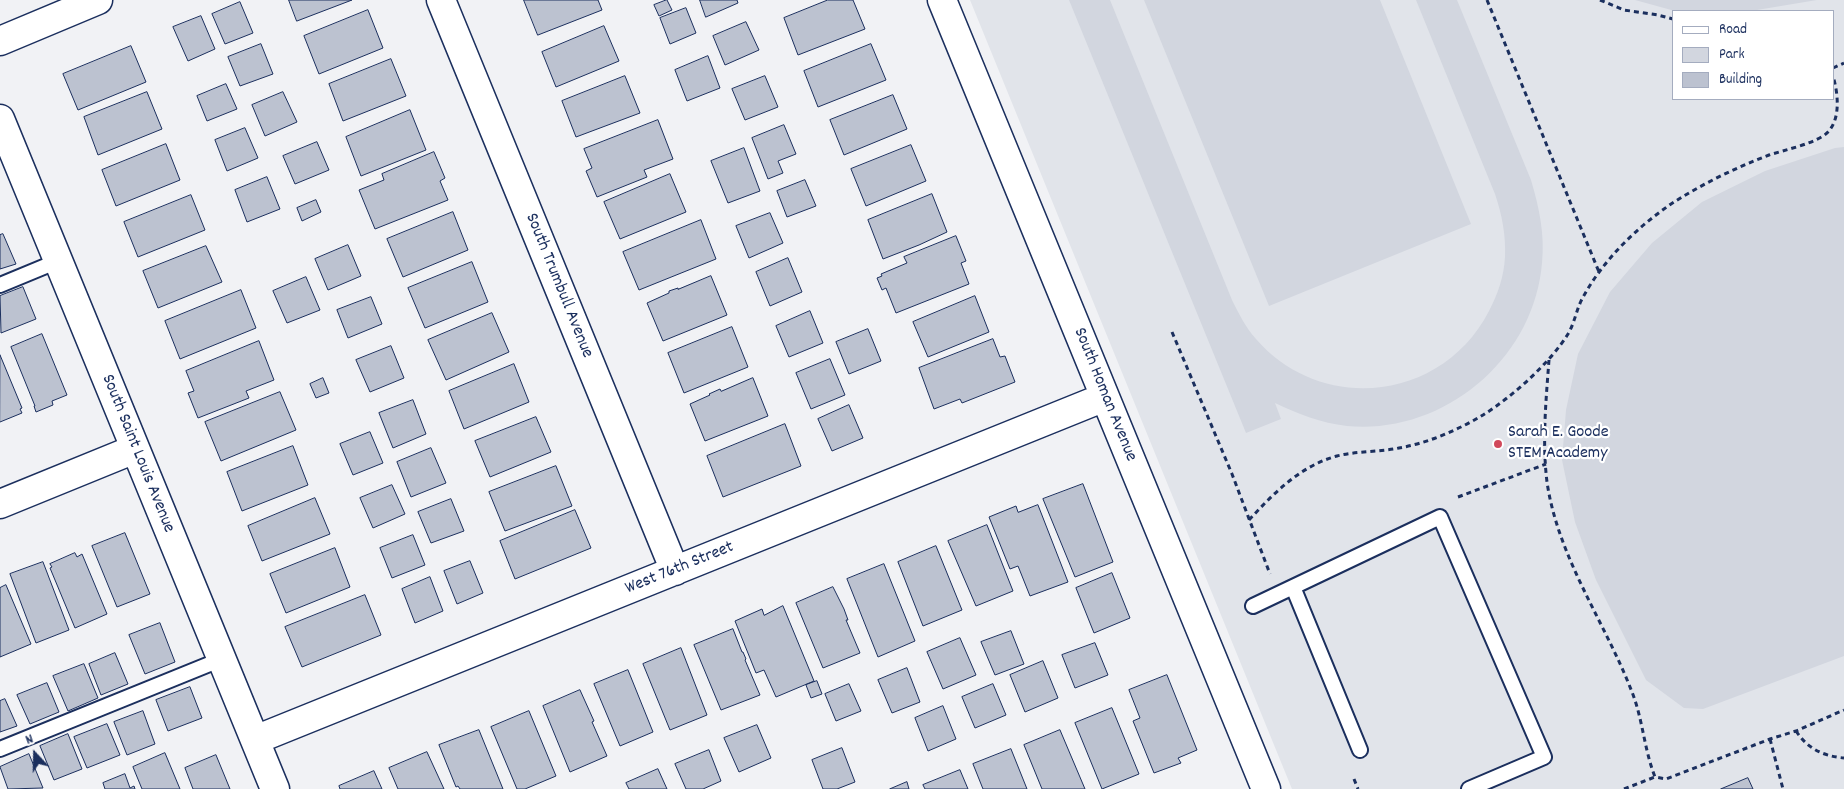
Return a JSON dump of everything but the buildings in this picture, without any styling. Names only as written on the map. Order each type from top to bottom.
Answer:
[{"type":"street","points":[[0,40],[98,0]]},
{"type":"street","name":"South Trumbull Avenue","points":[[441,0],[675,571]]},
{"type":"street","name":"South Homan Avenue","points":[[942,0],[1266,789]]},
{"type":"street","name":"South Saint Louis Avenue","points":[[0,119],[275,789]]},
{"type":"street","name":"West 76th Street","points":[[255,740],[1105,397]]},
{"type":"street","points":[[0,504],[135,448]]},
{"type":"lane","points":[[0,285],[58,261]]},
{"type":"lane","points":[[1253,606],[1440,517],[1544,758],[1469,789]]},
{"type":"lane","points":[[1293,587],[1360,750]]},
{"type":"lane","points":[[0,748],[222,659]]},
{"type":"path","points":[[1487,0],[1599,273]]},
{"type":"path","points":[[1600,0],[1624,10],[1672,19]]},
{"type":"path","points":[[1249,520],[1273,494],[1291,479],[1310,467],[1336,456],[1399,448],[1418,443],[1452,431],[1484,415],[1549,360],[1569,333],[1581,302],[1609,259],[1652,218],[1696,189],[1728,172],[1769,155],[1814,141],[1827,133],[1833,123],[1837,107],[1834,80]]},
{"type":"path","points":[[1172,332],[1232,474],[1270,575]]},
{"type":"path","points":[[1549,360],[1545,409],[1547,482],[1560,532],[1582,588],[1607,635],[1633,695],[1648,758],[1655,776]]},
{"type":"path","points":[[1458,497],[1546,464]]},
{"type":"path","points":[[1624,789],[1655,776],[1666,778],[1796,731],[1844,710]]},
{"type":"path","points":[[1796,731],[1802,741],[1813,750],[1829,756],[1844,758]]},
{"type":"path","points":[[1770,739],[1782,789]]},
{"type":"path","points":[[1354,779],[1358,789]]},
{"type":"shaded area","name":"Sarah E. Goode STEM Academy","points":[[970,0],[1844,0],[1844,789],[1292,789]]},
{"type":"green space","points":[[1069,0],[1110,0],[1232,300],[1240,316],[1256,339],[1283,363],[1314,379],[1347,387],[1380,387],[1412,379],[1442,364],[1468,341],[1489,311],[1500,285],[1503,271],[1505,241],[1495,194],[1416,0],[1457,0],[1531,180],[1542,231],[1542,263],[1535,298],[1522,330],[1502,359],[1478,384],[1449,404],[1417,418],[1383,426],[1347,426],[1310,418],[1275,403],[1281,419],[1246,433]]},
{"type":"green space","points":[[1144,0],[1380,0],[1471,224],[1269,306]]},
{"type":"green space","points":[[1635,0],[1817,0],[1757,10],[1672,10]]},
{"type":"green space","points":[[1844,147],[1844,656],[1703,709],[1684,708],[1646,680],[1596,580],[1575,522],[1562,460],[1566,410],[1578,354],[1610,292],[1652,243],[1702,202],[1765,171],[1835,148]]},
{"type":"place","name":"Sarah E. Goode STEM Academy","points":[[1498,444]]}]
